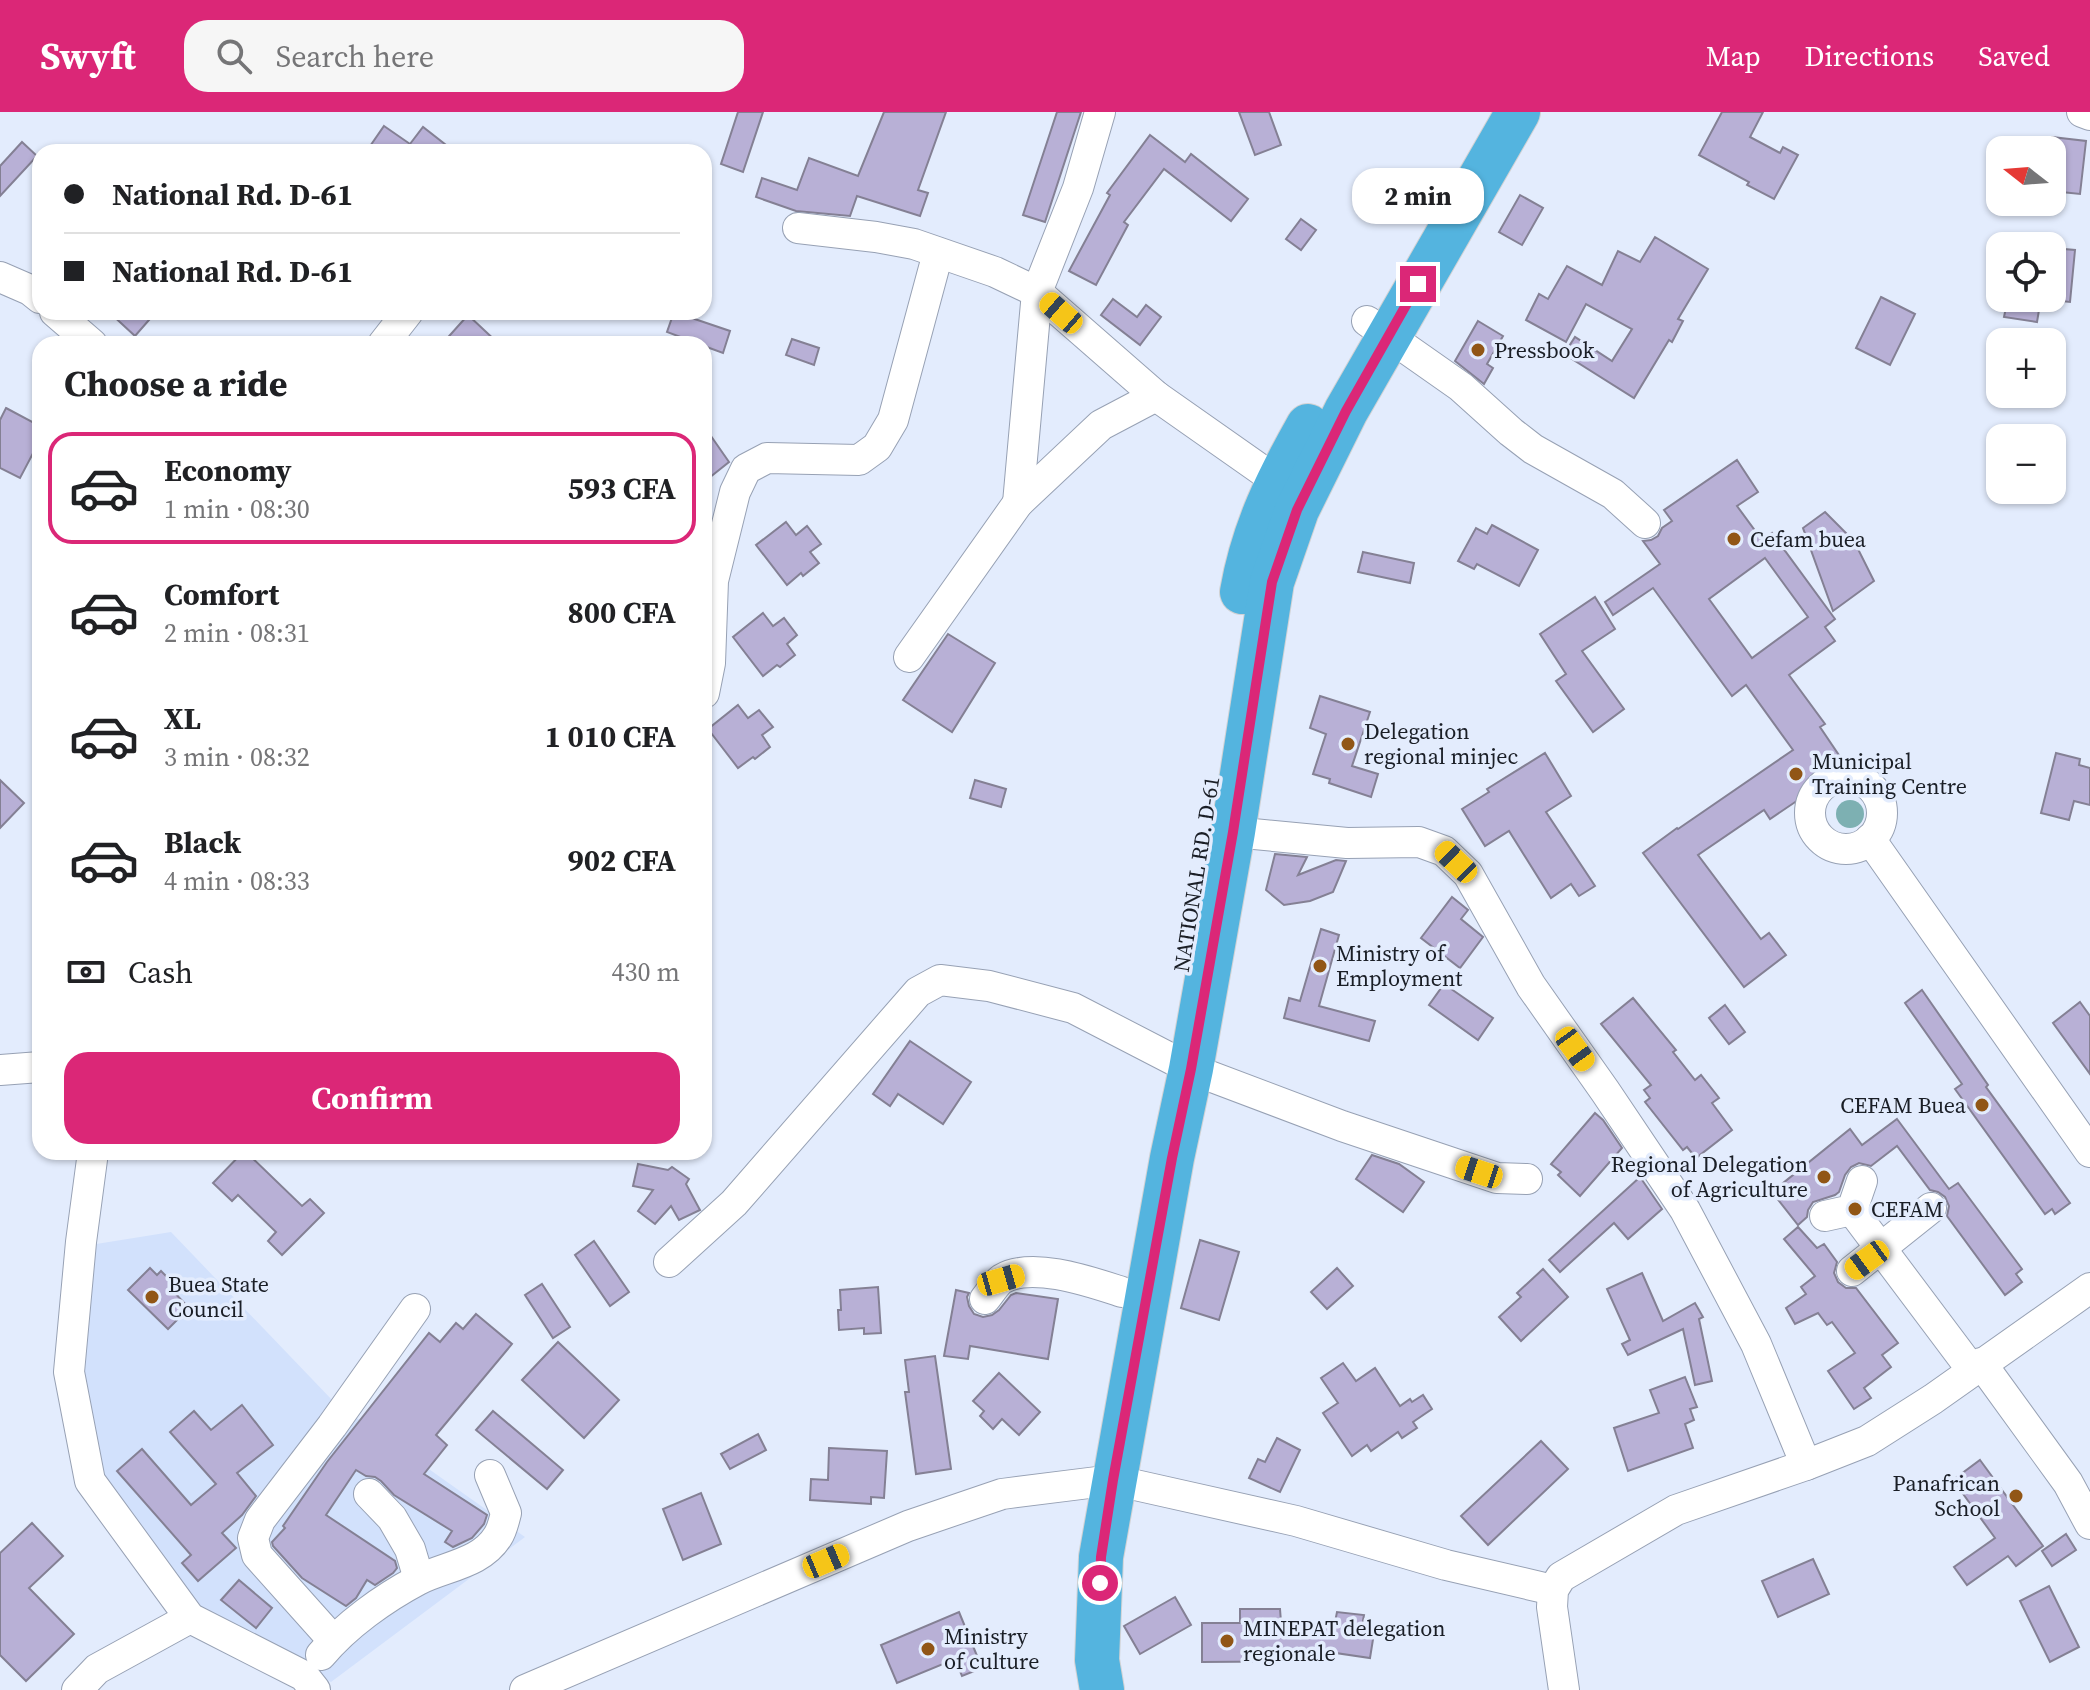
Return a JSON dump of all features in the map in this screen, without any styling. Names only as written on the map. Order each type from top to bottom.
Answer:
[{"type":"highway","name":"NATIONAL RD. D-61","points":[[1102,1690],[1097,1660],[1101,1481],[1122,1292],[1233,832],[1272,582],[1297,510],[1346,411],[1378,328],[1387,283],[1488,112]]},
{"type":"highway","name":"NATIONAL RD. D-61","points":[[1076,1690],[1072,1664],[1073,1585],[1101,1481],[1172,1158],[1179,1062],[1245,577],[1257,531],[1277,481],[1518,112]]},
{"type":"street","points":[[1018,503],[1037,292],[1078,188],[1100,112]]},
{"type":"street","points":[[2082,112],[2090,115]]},
{"type":"street","points":[[798,228],[914,244],[995,272],[1037,292],[1156,396],[1277,481]]},
{"type":"street","points":[[712,608],[713,581],[735,492],[746,469],[767,458],[859,460],[877,447],[893,420],[938,253]]},
{"type":"street","points":[[0,277],[32,292]]},
{"type":"street","points":[[64,320],[83,336]]},
{"type":"street","points":[[389,336],[402,320]]},
{"type":"street","points":[[1378,328],[1461,387],[1533,449],[1613,494],[1645,523]]},
{"type":"street","points":[[909,657],[1018,503],[1101,425],[1156,396]]},
{"type":"street","points":[[1233,832],[1347,843],[1419,842],[1444,851],[1468,874],[1531,986],[1685,1210],[1756,1344],[1806,1465]]},
{"type":"street","points":[[1870,839],[2090,1152]]},
{"type":"street","points":[[669,1262],[734,1203],[918,992],[940,980],[989,986],[1073,1008],[1179,1062],[1328,1121],[1497,1178],[1527,1179]]},
{"type":"street","points":[[0,1070],[32,1068]]},
{"type":"street","points":[[92,1160],[69,1372],[90,1481],[190,1618],[310,1683],[333,1640],[363,1616],[419,1579],[475,1558],[497,1538],[506,1513],[490,1475]]},
{"type":"street","points":[[1862,1181],[1839,1213],[1881,1249],[1977,1367],[2068,1483],[2090,1524]]},
{"type":"street","points":[[1852,1271],[1931,1208]]},
{"type":"street","points":[[985,1299],[1001,1280],[1030,1272],[1076,1277],[1122,1292]]},
{"type":"street","points":[[1564,1690],[1552,1607],[1553,1590],[1561,1577],[1676,1510],[1867,1441],[1933,1399],[2090,1288]]},
{"type":"street","points":[[333,1640],[257,1555],[253,1538],[260,1520],[415,1309]]},
{"type":"street","points":[[525,1690],[908,1526],[1002,1494],[1101,1481],[1296,1521],[1446,1565],[1553,1590]]},
{"type":"street","points":[[369,1494],[398,1528],[410,1549],[419,1579]]},
{"type":"street","points":[[77,1690],[97,1669],[190,1618]]},
{"type":"shaded area","points":[[1850,800],[1860,804],[1864,814],[1860,824],[1850,828],[1840,824],[1836,814],[1840,804]]},
{"type":"shaded area","points":[[171,1232],[334,1402],[525,1537],[331,1682],[196,1614],[94,1481],[72,1373],[84,1246]]},
{"type":"building","points":[[738,112],[763,112],[743,172],[721,164]]},
{"type":"building","points":[[884,112],[946,112],[918,190],[928,193],[920,216],[857,196],[850,216],[796,211],[756,197],[762,178],[797,190],[809,158],[858,176]]},
{"type":"building","points":[[1057,112],[1081,112],[1045,222],[1023,215]]},
{"type":"building","points":[[1239,112],[1269,112],[1281,145],[1255,155]]},
{"type":"building","points":[[1722,112],[1763,112],[1750,137],[1780,153],[1783,147],[1798,155],[1774,199],[1699,155]]},
{"type":"building","points":[[384,126],[410,144],[372,144]]},
{"type":"building","points":[[423,127],[445,144],[410,144]]},
{"type":"building","points":[[1150,135],[1185,162],[1191,154],[1248,199],[1231,221],[1164,169],[1124,222],[1128,225],[1096,285],[1069,271],[1110,195],[1107,193]]},
{"type":"building","points":[[2066,139],[2086,141],[2080,194],[2066,192]]},
{"type":"building","points":[[22,142],[32,151],[32,161],[0,196],[0,166]]},
{"type":"building","points":[[1520,195],[1543,208],[1522,245],[1499,232]]},
{"type":"building","points":[[1301,219],[1316,230],[1301,250],[1286,239]]},
{"type":"building","points":[[1655,237],[1708,269],[1678,319],[1683,321],[1672,342],[1669,340],[1634,398],[1564,354],[1575,337],[1612,361],[1632,329],[1586,304],[1566,342],[1526,320],[1539,294],[1548,299],[1567,266],[1602,285],[1618,251],[1640,262]]},
{"type":"building","points":[[2066,249],[2075,250],[2070,302],[2066,302]]},
{"type":"building","points":[[1881,297],[1915,314],[1890,365],[1856,348]]},
{"type":"building","points":[[1113,299],[1137,317],[1146,305],[1161,317],[1140,345],[1101,315]]},
{"type":"building","points":[[2005,312],[2039,312],[2037,322],[2004,317]]},
{"type":"building","points":[[118,320],[149,320],[135,336]]},
{"type":"building","points":[[464,320],[473,320],[490,336],[449,336]]},
{"type":"building","points":[[671,320],[698,320],[730,331],[723,353],[712,349],[712,336],[678,336],[667,332]]},
{"type":"building","name":"Pressbook","points":[[1478,321],[1503,336],[1487,364],[1493,368],[1484,384],[1455,361]]},
{"type":"building","points":[[792,339],[819,348],[814,365],[786,355]]},
{"type":"building","points":[[6,408],[32,422],[32,455],[20,478],[0,468],[0,420]]},
{"type":"building","points":[[712,438],[729,462],[712,476]]},
{"type":"building","points":[[1737,460],[1758,492],[1737,506],[1762,540],[1772,533],[1835,619],[1825,627],[1835,641],[1789,675],[1825,724],[1820,727],[1847,767],[1770,819],[1764,810],[1698,855],[1761,939],[1769,933],[1786,955],[1744,987],[1643,853],[1793,750],[1746,685],[1732,696],[1653,588],[1613,615],[1605,602],[1660,564],[1643,541],[1658,536],[1662,528],[1672,521],[1664,510]],"holes":[[[1765,558],[1808,617],[1752,658],[1709,599]]]},
{"type":"building","points":[[1825,512],[1854,541],[1874,581],[1833,611],[1803,528]]},
{"type":"building","points":[[786,522],[796,535],[807,526],[821,544],[810,552],[819,563],[787,585],[756,545]]},
{"type":"building","points":[[1492,525],[1538,550],[1519,586],[1477,564],[1474,569],[1458,561],[1476,528],[1487,534]]},
{"type":"building","points":[[1363,552],[1414,563],[1410,583],[1358,572]]},
{"type":"building","points":[[1595,597],[1615,629],[1582,651],[1624,709],[1593,732],[1556,681],[1566,674],[1540,634]]},
{"type":"building","points":[[763,613],[773,626],[784,618],[797,635],[787,644],[795,655],[763,676],[733,637]]},
{"type":"building","points":[[948,634],[995,663],[952,732],[903,700]]},
{"type":"building","points":[[1320,696],[1370,712],[1352,766],[1378,774],[1371,797],[1329,783],[1330,779],[1313,774],[1326,734],[1310,728]]},
{"type":"building","points":[[738,705],[748,718],[759,710],[773,727],[762,735],[770,747],[738,768],[712,734],[712,726]]},
{"type":"building","points":[[1545,753],[1571,796],[1546,812],[1595,886],[1579,896],[1571,884],[1551,898],[1509,831],[1485,846],[1462,809],[1489,792],[1487,789]]},
{"type":"building","points":[[2056,753],[2080,759],[2079,765],[2090,768],[2090,805],[2074,801],[2069,820],[2041,813]]},
{"type":"building","points":[[0,780],[24,803],[0,828]]},
{"type":"building","points":[[975,780],[1006,789],[1001,807],[970,798]]},
{"type":"building","points":[[1275,854],[1307,857],[1298,875],[1336,860],[1346,861],[1333,892],[1310,901],[1284,905],[1266,890]]},
{"type":"building","points":[[1452,897],[1468,910],[1461,919],[1483,937],[1460,968],[1421,938]]},
{"type":"building","name":"Ministry of Employment","points":[[1321,929],[1339,935],[1319,1006],[1375,1021],[1369,1041],[1284,1018],[1289,998],[1300,1001]]},
{"type":"building","points":[[1444,984],[1493,1018],[1478,1040],[1429,1005]]},
{"type":"building","points":[[1922,990],[1988,1085],[1986,1087],[2070,1203],[2055,1214],[2052,1209],[2045,1214],[1955,1089],[1962,1084],[1905,1003]]},
{"type":"building","points":[[1633,998],[1676,1050],[1673,1052],[1695,1080],[1701,1075],[1719,1098],[1712,1103],[1732,1130],[1696,1158],[1687,1147],[1683,1150],[1645,1102],[1650,1098],[1644,1090],[1651,1085],[1601,1024]]},
{"type":"building","points":[[2080,1002],[2090,1016],[2090,1074],[2053,1023]]},
{"type":"building","points":[[1725,1005],[1745,1032],[1729,1044],[1709,1018]]},
{"type":"building","points":[[910,1041],[971,1082],[943,1124],[898,1094],[890,1106],[873,1094]]},
{"type":"building","points":[[1595,1113],[1622,1148],[1580,1196],[1551,1164]]},
{"type":"building","points":[[1897,1119],[1949,1189],[1958,1183],[2022,1269],[2016,1274],[2022,1282],[2005,1295],[1947,1216],[1949,1206],[1945,1197],[1930,1190],[1897,1146],[1871,1166],[1859,1163],[1851,1167],[1839,1192],[1813,1202],[1807,1217],[1798,1225],[1772,1192],[1850,1129],[1862,1145]]},
{"type":"building","points":[[1372,1155],[1399,1164],[1424,1182],[1403,1212],[1356,1179]]},
{"type":"building","points":[[235,1160],[254,1160],[302,1206],[310,1199],[324,1213],[282,1255],[268,1241],[276,1232],[238,1195],[232,1201],[213,1183]]},
{"type":"building","points":[[638,1164],[668,1170],[672,1167],[689,1179],[686,1184],[700,1210],[679,1220],[671,1206],[655,1224],[638,1211],[653,1190],[633,1186]]},
{"type":"building","points":[[1640,1177],[1662,1209],[1628,1239],[1614,1223],[1560,1272],[1549,1260]]},
{"type":"building","points":[[1798,1227],[1817,1248],[1824,1244],[1837,1262],[1834,1273],[1838,1282],[1846,1288],[1856,1288],[1898,1343],[1882,1355],[1891,1367],[1864,1388],[1871,1398],[1854,1409],[1828,1371],[1855,1353],[1832,1322],[1827,1325],[1818,1313],[1795,1324],[1786,1308],[1806,1294],[1801,1287],[1815,1276],[1784,1239]]},
{"type":"building","points":[[1200,1240],[1239,1252],[1219,1320],[1181,1308]]},
{"type":"building","points":[[594,1241],[629,1292],[610,1306],[575,1255]]},
{"type":"building","name":"Buea State Council","points":[[150,1268],[157,1275],[161,1271],[174,1284],[170,1288],[189,1308],[168,1329],[128,1290]]},
{"type":"building","points":[[1337,1268],[1353,1286],[1327,1309],[1311,1292]]},
{"type":"building","points":[[1543,1269],[1568,1297],[1521,1341],[1499,1317],[1521,1297],[1517,1293]]},
{"type":"building","points":[[1642,1273],[1663,1321],[1695,1303],[1703,1317],[1699,1319],[1712,1381],[1695,1385],[1683,1329],[1628,1355],[1622,1344],[1630,1340],[1607,1289]]},
{"type":"building","points":[[542,1284],[570,1327],[553,1338],[525,1295]]},
{"type":"building","points":[[878,1287],[881,1333],[864,1334],[864,1328],[839,1330],[840,1290]]},
{"type":"building","points":[[956,1290],[969,1293],[969,1306],[974,1314],[983,1317],[999,1310],[1016,1293],[1058,1299],[1048,1359],[970,1346],[968,1359],[944,1356]]},
{"type":"building","points":[[476,1314],[512,1344],[436,1435],[447,1445],[424,1474],[487,1515],[484,1524],[472,1538],[453,1547],[445,1542],[452,1531],[394,1495],[375,1477],[356,1470],[326,1515],[395,1561],[397,1568],[375,1585],[367,1580],[356,1598],[346,1606],[302,1578],[272,1542],[285,1528],[283,1526],[327,1462],[429,1333],[440,1342],[456,1323],[463,1329]]},
{"type":"building","points":[[558,1342],[619,1400],[584,1438],[522,1380]]},
{"type":"building","points":[[935,1356],[951,1469],[916,1474],[905,1392],[909,1392],[905,1360]]},
{"type":"building","points":[[1343,1363],[1356,1381],[1375,1368],[1400,1406],[1423,1395],[1432,1409],[1413,1422],[1417,1428],[1402,1438],[1398,1432],[1371,1451],[1367,1445],[1352,1456],[1323,1413],[1338,1403],[1321,1378]]},
{"type":"building","points":[[999,1373],[1040,1412],[1019,1435],[1002,1419],[993,1429],[980,1416],[984,1411],[973,1401]]},
{"type":"building","points":[[1685,1377],[1697,1407],[1690,1409],[1694,1420],[1685,1424],[1693,1448],[1628,1471],[1614,1428],[1659,1413],[1650,1390]]},
{"type":"building","points":[[242,1405],[273,1445],[237,1473],[256,1496],[242,1515],[222,1533],[236,1548],[198,1581],[182,1563],[191,1555],[117,1471],[142,1449],[191,1505],[216,1484],[170,1432],[194,1411],[211,1430]]},
{"type":"building","points":[[493,1411],[563,1470],[547,1489],[476,1430]]},
{"type":"building","points":[[758,1434],[766,1450],[730,1469],[721,1454]]},
{"type":"building","points":[[1277,1438],[1300,1450],[1280,1492],[1249,1478],[1258,1459],[1265,1462]]},
{"type":"building","points":[[1541,1441],[1568,1469],[1488,1545],[1461,1516]]},
{"type":"building","points":[[829,1448],[887,1451],[884,1498],[871,1497],[871,1504],[810,1500],[811,1479],[828,1480]]},
{"type":"building","points":[[1980,1460],[2043,1546],[2016,1566],[2008,1556],[1967,1585],[1954,1567],[1995,1538],[1953,1480]]},
{"type":"building","points":[[701,1493],[721,1544],[683,1560],[663,1509]]},
{"type":"building","points":[[32,1523],[63,1556],[29,1588],[74,1634],[26,1681],[0,1655],[0,1553]]},
{"type":"building","points":[[2066,1534],[2076,1550],[2052,1566],[2042,1551]]},
{"type":"building","points":[[1813,1559],[1829,1594],[1778,1617],[1762,1581]]},
{"type":"building","points":[[239,1580],[272,1608],[256,1628],[221,1600]]},
{"type":"building","points":[[2049,1586],[2079,1647],[2050,1662],[2020,1601]]},
{"type":"building","points":[[1175,1597],[1191,1625],[1140,1654],[1124,1626]]},
{"type":"building","points":[[1240,1609],[1280,1609],[1281,1622],[1335,1622],[1337,1612],[1364,1615],[1361,1631],[1374,1633],[1370,1658],[1315,1650],[1316,1661],[1202,1662],[1202,1623],[1240,1623]]},
{"type":"building","name":"Ministry of culture","points":[[959,1612],[982,1668],[962,1676],[955,1659],[897,1683],[881,1645]]},
{"type":"place","name":"Pressbook","points":[[1478,350]]},
{"type":"place","name":"Cefam buea","points":[[1734,539]]},
{"type":"place","name":"Delegation regional minjec","points":[[1348,744]]},
{"type":"place","name":"Municipal Training Centre","points":[[1796,774]]},
{"type":"place","name":"Ministry of Employment","points":[[1320,966]]},
{"type":"place","name":"CEFAM Buea","points":[[1982,1105]]},
{"type":"place","name":"Regional Delegation of Agriculture","points":[[1824,1177]]},
{"type":"place","name":"CEFAM","points":[[1855,1209]]},
{"type":"place","name":"Buea State Council","points":[[152,1297]]},
{"type":"place","name":"Panafrican School","points":[[2016,1496]]},
{"type":"place","name":"MINEPAT delegation regionale","points":[[1227,1641]]},
{"type":"place","name":"Ministry of culture","points":[[928,1649]]},
{"type":"route","points":[[1100,1583],[1113,1480],[1233,832],[1272,582],[1297,510],[1346,411],[1418,284]]}]
